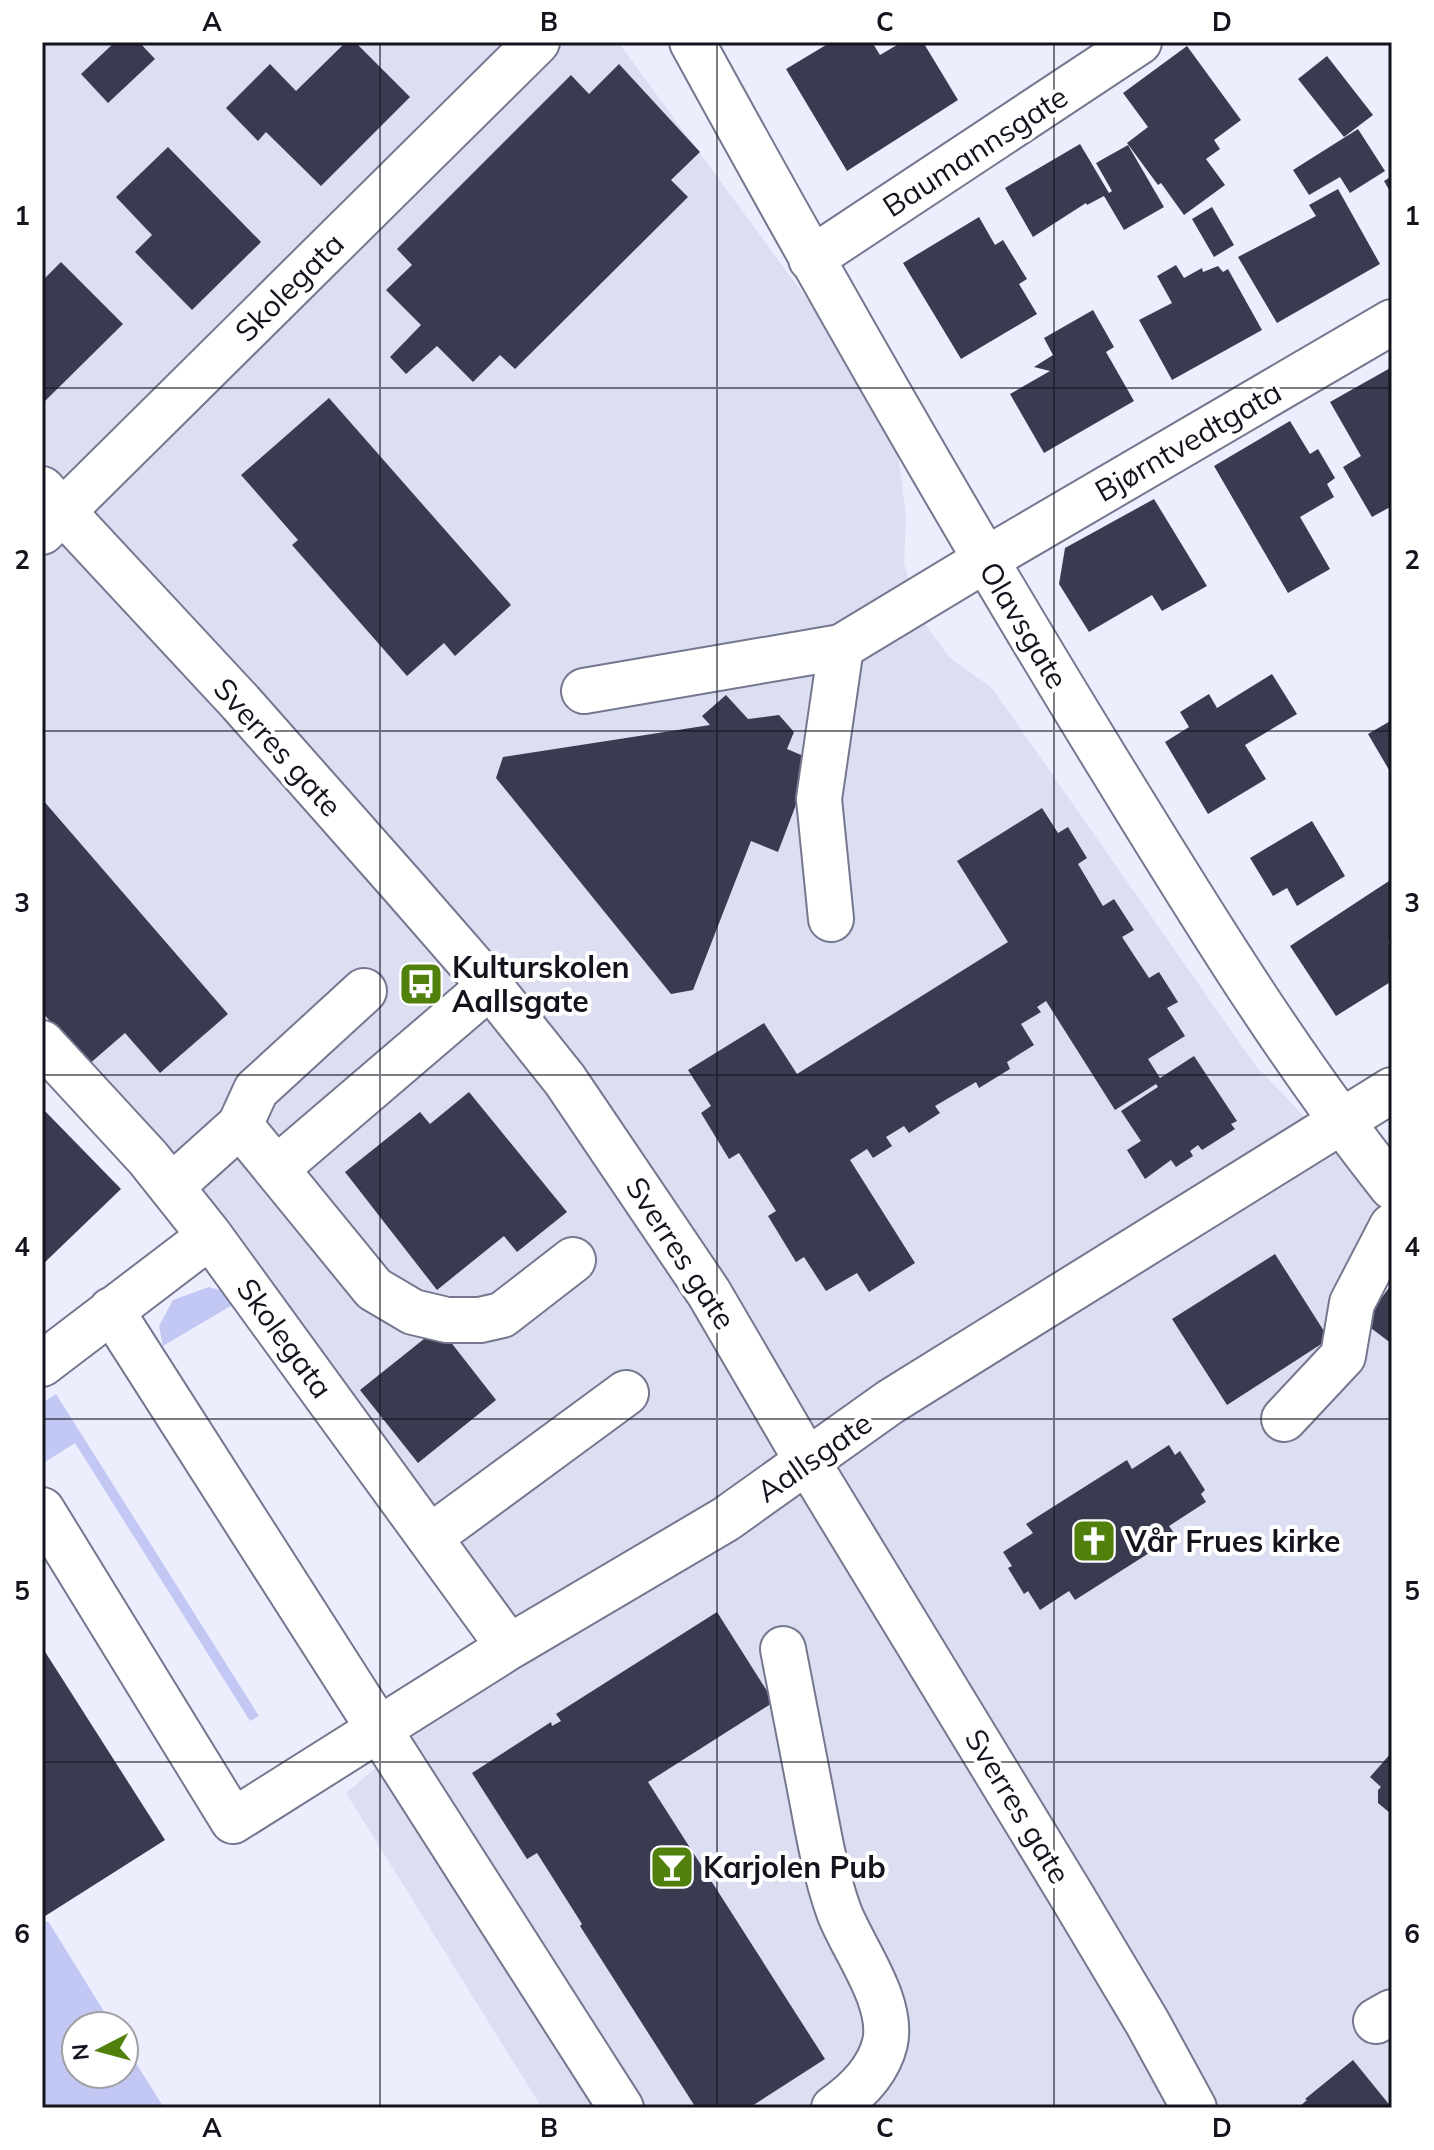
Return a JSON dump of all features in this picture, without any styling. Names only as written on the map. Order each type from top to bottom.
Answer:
[{"type":"street","name":"Skolegata","points":[[49,512],[537,42]]},
{"type":"street","name":"Olavsgate","points":[[692,42],[811,259],[985,560],[1234,967],[1341,1122],[1392,1187]]},
{"type":"street","name":"Baumannsgate","points":[[811,259],[1139,42]]},
{"type":"street","name":"Bjørntvedtgata","points":[[841,647],[1392,322]]},
{"type":"street","name":"Sverres gate","points":[[49,512],[241,703],[490,986],[565,1080],[709,1293],[807,1461],[1070,1893],[1191,2107]]},
{"type":"street","points":[[584,691],[841,647],[819,799],[831,919]]},
{"type":"street","points":[[276,1169],[490,986]]},
{"type":"street","points":[[171,1187],[240,1125],[256,1090],[364,991]]},
{"type":"street","name":"Skolegata","points":[[42,1043],[148,1158],[210,1236],[509,1647]]},
{"type":"street","name":"Aallsgate","points":[[42,1510],[233,1821],[509,1647],[726,1519],[890,1402],[1392,1090]]},
{"type":"street","points":[[240,1125],[374,1289],[413,1312],[447,1320],[480,1320],[502,1315],[573,1260]]},
{"type":"street","points":[[1284,1419],[1343,1356],[1352,1303],[1392,1226]]},
{"type":"street","points":[[42,1364],[210,1236]]},
{"type":"street","points":[[111,1310],[621,2108]]},
{"type":"street","points":[[430,1537],[626,1393]]},
{"type":"street","points":[[783,1649],[822,1850],[839,1912],[877,1993],[884,2016],[885,2041],[875,2068],[857,2092],[834,2108]]},
{"type":"shaded area","points":[[42,42],[618,42],[893,416],[906,515],[904,563],[918,614],[949,657],[992,688],[1255,1065],[1392,1209],[1392,2108],[542,2108],[346,1793],[495,1668],[173,1188],[42,1055]]},
{"type":"shaded area","points":[[209,1287],[239,1301],[163,1346],[159,1326],[173,1300]]},
{"type":"shaded area","points":[[56,1394],[259,1716],[250,1721],[75,1443],[42,1464],[42,1403]]},
{"type":"shaded area","points":[[48,1921],[103,2010],[60,2010],[60,2090],[140,2090],[140,2070],[164,2108],[42,2108],[42,1925]]},
{"type":"building","points":[[115,42],[139,42],[155,59],[108,103],[81,74]]},
{"type":"building","points":[[346,42],[355,42],[410,97],[321,186],[266,132],[258,141],[226,108],[270,64],[296,91]]},
{"type":"building","points":[[831,42],[872,42],[880,55],[902,42],[923,42],[958,100],[847,171],[786,69]]},
{"type":"building","points":[[1187,46],[1241,120],[1214,140],[1220,149],[1206,159],[1225,185],[1184,215],[1127,143],[1148,127],[1123,93]]},
{"type":"building","points":[[1327,56],[1373,115],[1344,137],[1298,79]]},
{"type":"building","points":[[619,64],[700,152],[671,180],[688,197],[515,369],[500,355],[473,382],[437,346],[406,374],[390,357],[421,325],[386,290],[412,265],[397,249],[571,75],[589,94]]},
{"type":"building","points":[[1358,129],[1385,171],[1350,193],[1340,177],[1309,195],[1293,170]]},
{"type":"building","points":[[1080,144],[1109,193],[1112,191],[1096,163],[1128,145],[1164,207],[1124,230],[1104,196],[1086,203],[1033,237],[1005,188]]},
{"type":"building","points":[[168,147],[261,242],[192,310],[135,252],[152,235],[116,197]]},
{"type":"building","points":[[1392,176],[1392,195],[1384,181]]},
{"type":"building","points":[[1338,189],[1380,264],[1277,323],[1238,257],[1316,216],[1309,205]]},
{"type":"building","points":[[1212,207],[1234,245],[1214,257],[1192,219]]},
{"type":"building","points":[[979,217],[995,245],[1003,240],[1027,279],[1019,284],[1037,314],[961,359],[903,263]]},
{"type":"building","points":[[61,262],[123,324],[44,402],[42,281]]},
{"type":"building","points":[[1176,265],[1184,278],[1202,268],[1203,272],[1218,266],[1223,272],[1228,269],[1262,330],[1172,380],[1139,320],[1172,303],[1157,276]]},
{"type":"building","points":[[1093,310],[1114,347],[1106,352],[1134,401],[1044,453],[1010,394],[1050,371],[1034,367],[1053,355],[1044,338]]},
{"type":"building","points":[[1392,367],[1392,506],[1372,517],[1343,467],[1361,456],[1330,402]]},
{"type":"building","points":[[329,398],[511,605],[455,656],[444,643],[407,676],[292,545],[298,540],[241,475]]},
{"type":"building","points":[[1290,421],[1310,454],[1318,449],[1335,478],[1327,484],[1334,497],[1300,517],[1330,569],[1288,593],[1214,466]]},
{"type":"building","points":[[1154,499],[1207,586],[1162,611],[1152,595],[1089,632],[1059,584],[1065,548]]},
{"type":"building","points":[[1272,674],[1297,714],[1245,745],[1266,779],[1208,814],[1165,742],[1189,727],[1180,712],[1209,694],[1217,708]]},
{"type":"building","points":[[726,695],[748,719],[779,715],[794,732],[787,749],[813,760],[778,852],[751,841],[693,990],[671,994],[496,778],[503,757],[710,725],[702,716]]},
{"type":"building","points":[[1392,720],[1392,775],[1368,734]]},
{"type":"building","points":[[42,799],[228,1014],[160,1073],[125,1033],[88,1065],[42,1012]]},
{"type":"building","points":[[1042,808],[1058,833],[1068,827],[1087,858],[1078,864],[1103,906],[1114,899],[1134,930],[1122,937],[1149,978],[1159,972],[1178,1002],[1167,1008],[1185,1036],[1148,1059],[1160,1078],[1194,1056],[1237,1121],[1231,1124],[1235,1129],[1202,1150],[1198,1145],[1190,1151],[1193,1156],[1176,1167],[1171,1160],[1145,1179],[1127,1150],[1141,1141],[1121,1111],[1158,1087],[1156,1084],[1115,1110],[1046,1001],[1037,1007],[1041,1012],[1021,1024],[1034,1045],[1007,1062],[1010,1069],[979,1088],[976,1082],[935,1106],[940,1113],[909,1133],[904,1126],[886,1137],[892,1146],[873,1158],[867,1149],[850,1160],[915,1263],[869,1292],[857,1273],[826,1291],[804,1257],[796,1262],[768,1216],[776,1211],[739,1153],[729,1159],[701,1113],[711,1106],[688,1070],[764,1023],[797,1074],[1008,942],[957,861]]},
{"type":"building","points":[[1312,821],[1345,876],[1297,906],[1287,888],[1273,896],[1250,858]]},
{"type":"building","points":[[1392,879],[1392,940],[1388,942],[1392,949],[1392,981],[1336,1016],[1290,946]]},
{"type":"building","points":[[469,1092],[567,1212],[517,1252],[504,1236],[437,1290],[345,1172],[420,1112],[430,1124]]},
{"type":"building","points":[[42,1108],[121,1189],[42,1265]]},
{"type":"building","points":[[1275,1254],[1329,1339],[1227,1405],[1172,1319]]},
{"type":"building","points":[[1392,1284],[1392,1344],[1363,1322]]},
{"type":"building","points":[[439,1327],[496,1400],[418,1463],[360,1390]]},
{"type":"building","points":[[1169,1445],[1175,1455],[1180,1451],[1205,1490],[1201,1494],[1206,1502],[1169,1526],[1176,1536],[1075,1600],[1069,1591],[1040,1610],[1028,1591],[1024,1594],[1008,1568],[1012,1566],[1003,1552],[1033,1533],[1026,1524],[1127,1460],[1132,1469]]},
{"type":"building","points":[[717,1612],[774,1702],[648,1782],[825,2059],[749,2108],[696,2108],[537,1853],[527,1859],[472,1773],[551,1722],[552,1726],[561,1721],[556,1714]]},
{"type":"building","points":[[42,1647],[165,1840],[42,1918]]},
{"type":"building","points":[[1392,1752],[1390,1813],[1378,1803],[1381,1787],[1370,1777]]},
{"type":"building","points":[[1353,2060],[1392,2108],[1298,2108],[1305,2099]]},
{"type":"place","name":"Kulturskolen Aallsgate","points":[[421,984]]},
{"type":"place","name":"Vår Frues kirke","points":[[1094,1541]]},
{"type":"place","name":"Karjolen Pub","points":[[672,1867]]}]
